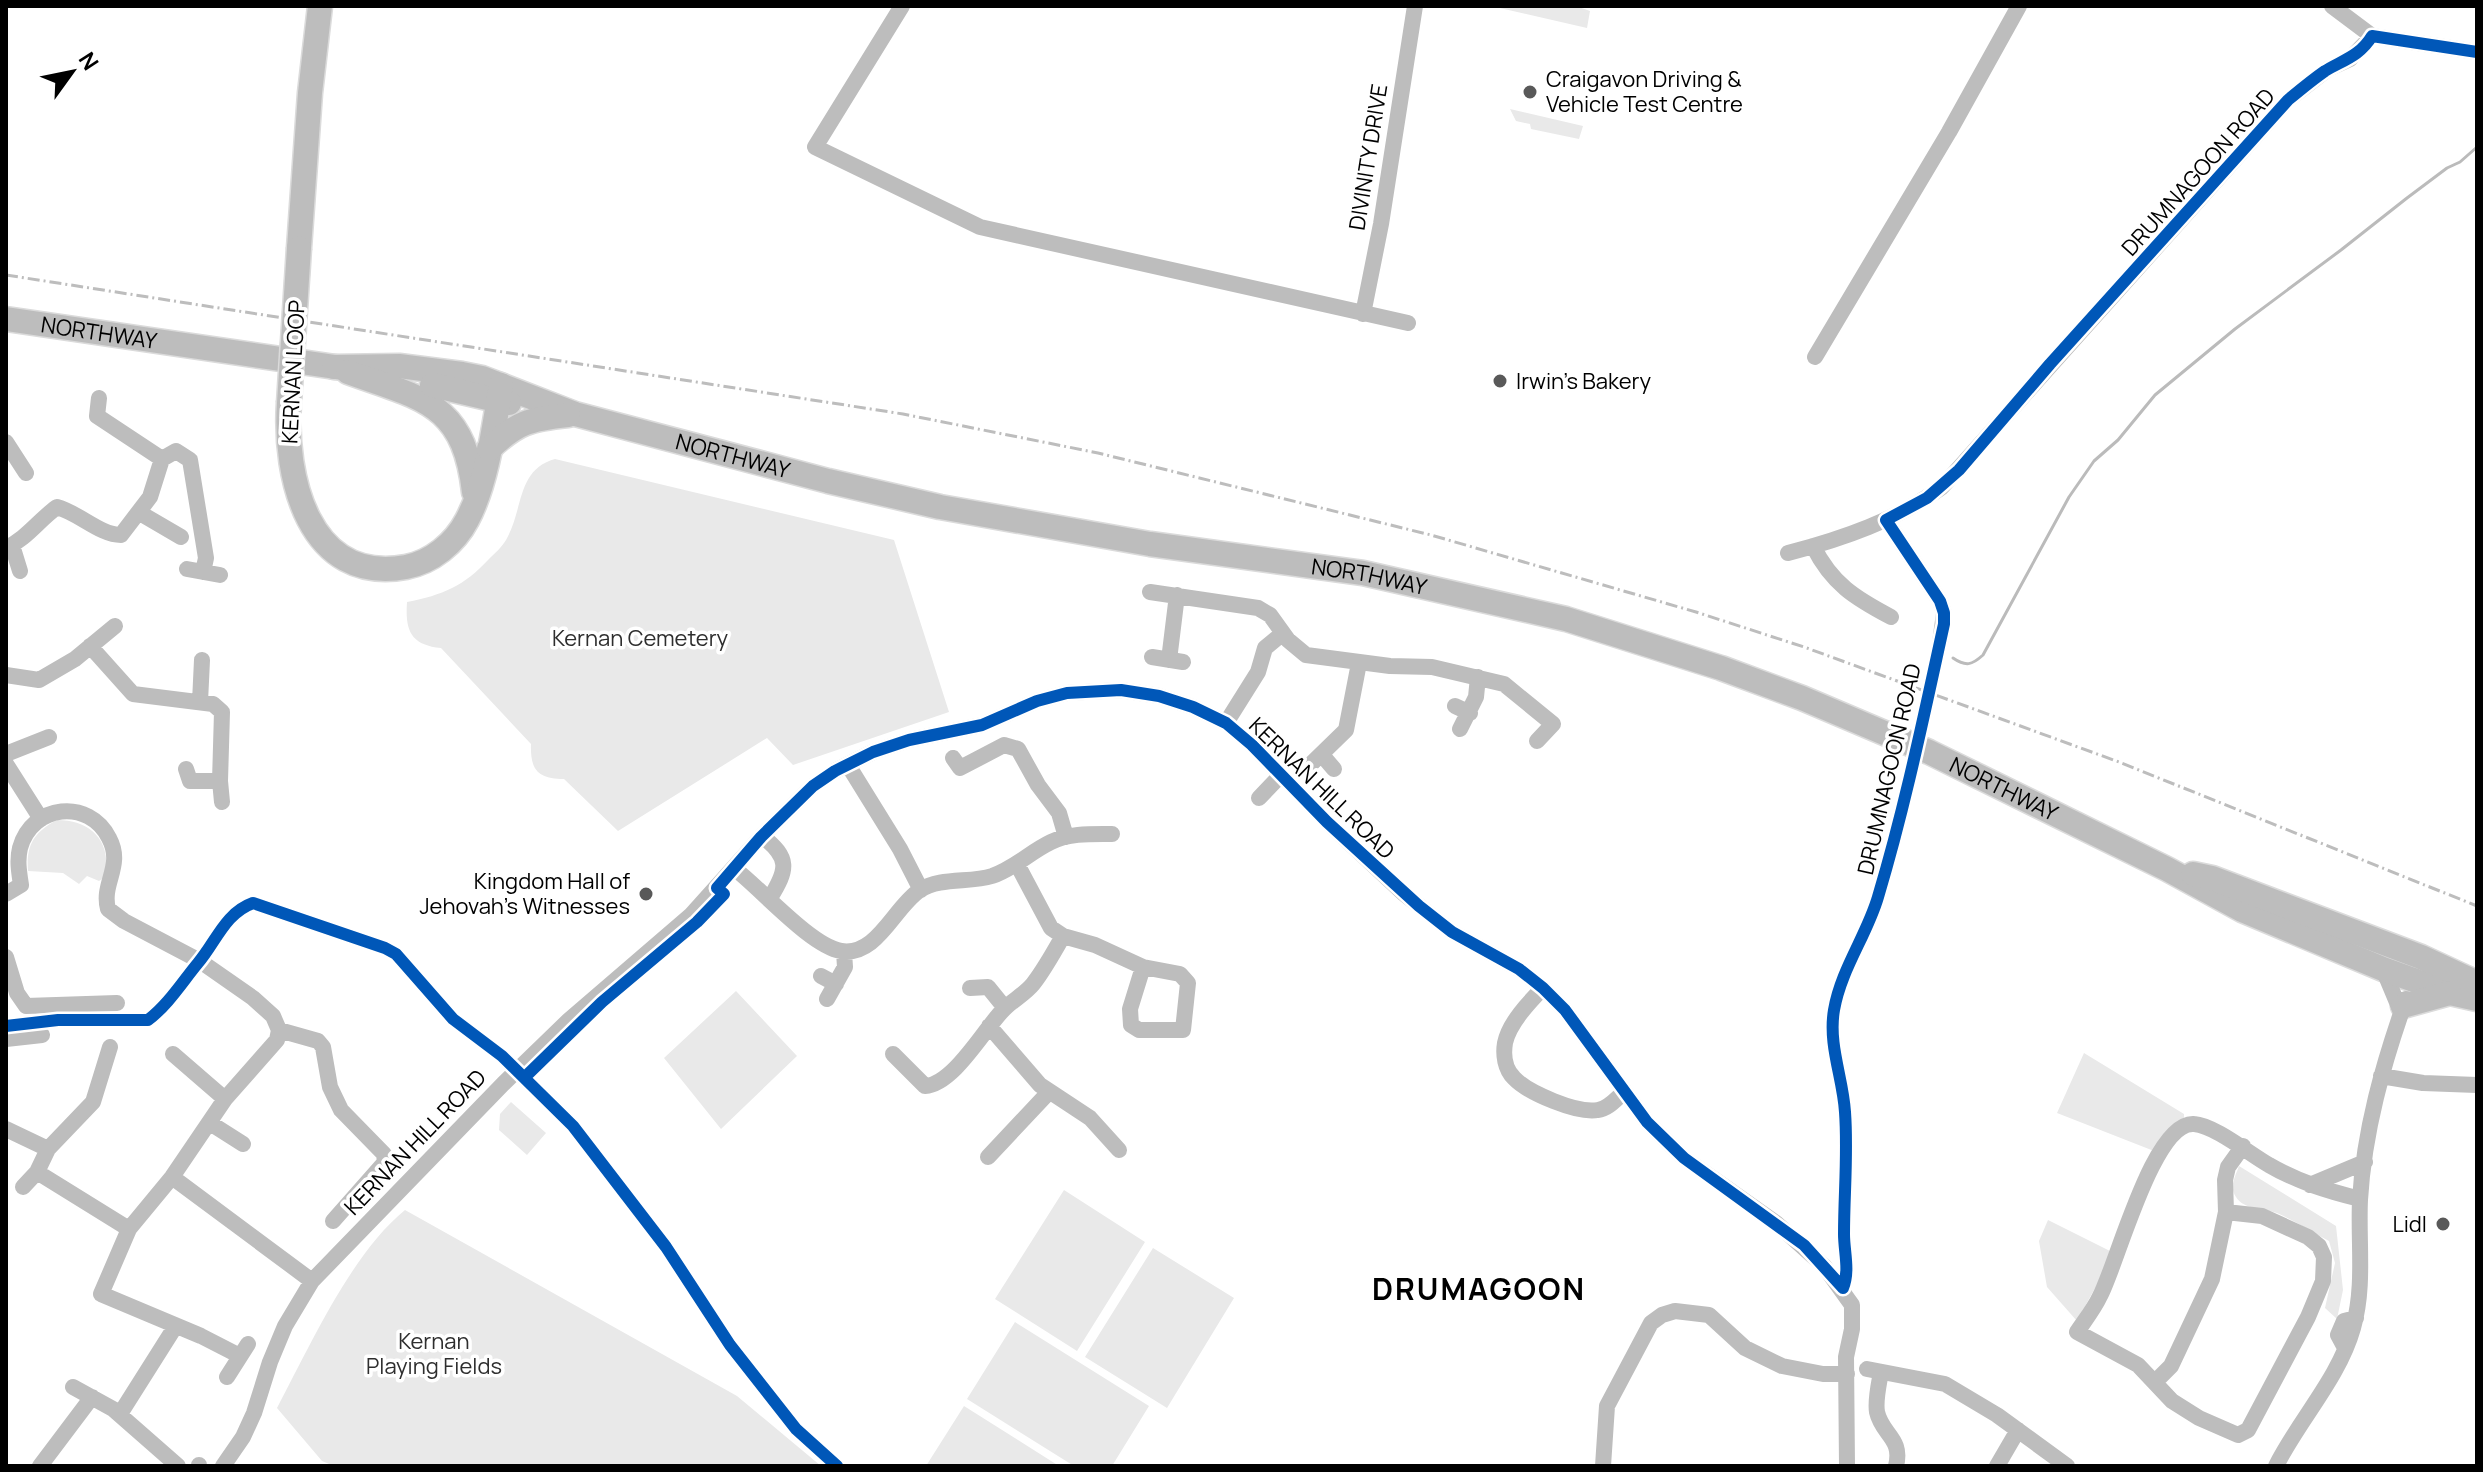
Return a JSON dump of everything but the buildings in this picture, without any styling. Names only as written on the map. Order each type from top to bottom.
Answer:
[{"type":"highway","name":"KERNAN LOOP","points":[[320,6],[310,93],[287,437],[292,475],[301,506],[318,534],[334,551],[354,563],[374,568],[420,564],[440,552],[467,521],[475,503],[500,392]]},
{"type":"highway","name":"NORTHWAY","points":[[6,319],[500,392]]},
{"type":"highway","name":"NORTHWAY","points":[[334,367],[371,366],[500,392],[512,403],[536,401],[828,481],[940,507],[1150,544],[1363,573],[1566,619],[1721,668],[1802,698],[1929,752],[2167,869],[2242,910],[2383,969],[2417,968],[2450,993],[2477,999]]},
{"type":"highway","points":[[334,367],[424,400],[439,411],[465,444],[471,464],[475,503]]},
{"type":"highway","points":[[489,449],[523,422],[575,414]]},
{"type":"highway","name":"NORTHWAY","points":[[2167,869],[2212,878],[2417,968],[2477,983]]},
{"type":"highway","points":[[2402,1009],[2450,993]]},
{"type":"street","points":[[902,6],[815,147],[980,227],[1408,323]]},
{"type":"street","name":"DIVINITY DRIVE","points":[[1363,314],[1381,224],[1415,6]]},
{"type":"street","points":[[1815,357],[1949,132],[2019,6]]},
{"type":"street","points":[[2332,6],[2372,36],[2477,52]]},
{"type":"street","name":"DRUMNAGOON ROAD","points":[[1788,553],[1886,520],[1927,498],[1959,470],[2050,364],[2288,100],[2328,69],[2350,59],[2372,36]]},
{"type":"street","points":[[99,398],[97,416],[162,459]]},
{"type":"street","points":[[6,442],[26,473]]},
{"type":"street","points":[[22,573],[9,546],[57,507],[73,511],[111,535],[121,535],[150,497],[162,459],[176,451],[190,460],[206,558],[195,570],[220,575]]},
{"type":"street","points":[[140,513],[181,537]]},
{"type":"street","points":[[1886,520],[1940,601],[1944,613],[1940,643]]},
{"type":"street","points":[[1813,546],[1833,578],[1855,599],[1891,617]]},
{"type":"street","points":[[1150,592],[1258,608],[1270,615],[1306,655],[1359,663],[1432,667],[1504,684],[1553,724],[1537,741]]},
{"type":"street","points":[[1152,657],[1176,661],[1177,595]]},
{"type":"street","points":[[6,675],[39,680],[75,659],[115,626]]},
{"type":"street","points":[[1226,723],[1258,672],[1265,648],[1283,633]]},
{"type":"street","points":[[90,646],[133,694],[213,704],[222,712],[222,802]]},
{"type":"street","points":[[200,702],[202,660]]},
{"type":"street","points":[[1334,769],[1316,760],[1346,730],[1359,663]]},
{"type":"street","points":[[1460,729],[1462,710],[1478,677]]},
{"type":"street","name":"KERNAN HILL ROAD","points":[[223,1466],[243,1437],[285,1326],[312,1281],[541,1046],[691,915],[762,836],[813,786],[873,752],[982,725],[1037,701],[1067,693],[1121,690],[1159,696],[1193,707],[1226,723],[1403,893],[1452,932],[1519,969],[1543,988],[1565,1010],[1623,1093]]},
{"type":"street","points":[[6,754],[49,737]]},
{"type":"street","points":[[953,758],[960,768],[1004,745],[1018,749],[1038,785],[1059,813],[1066,837]]},
{"type":"street","points":[[6,764],[41,819]]},
{"type":"street","points":[[848,765],[900,849],[921,890]]},
{"type":"street","points":[[186,769],[190,781],[220,781]]},
{"type":"street","points":[[1259,798],[1281,775]]},
{"type":"street","points":[[6,894],[21,885],[18,867],[21,847],[29,829],[41,819],[64,809],[80,811],[93,817],[111,841],[115,858],[114,872],[105,897],[108,909],[124,921],[223,975],[273,1016],[279,1030],[277,1040],[225,1099],[172,1177],[129,1229],[101,1294],[175,1327],[244,1350],[227,1377]]},
{"type":"street","points":[[735,869],[824,946],[844,952],[866,947],[921,890],[934,884],[991,876],[1017,864],[1052,841],[1066,837],[1112,834]]},
{"type":"street","points":[[762,836],[779,849],[783,858],[780,882],[770,898]]},
{"type":"street","points":[[1017,864],[1051,928],[1063,936],[1095,945],[1143,967],[1180,974],[1188,983],[1183,1030],[1139,1030],[1131,1025],[1130,1009],[1143,967]]},
{"type":"street","points":[[893,1053],[928,1086],[942,1080],[1005,1008],[1031,987],[1063,936]]},
{"type":"street","points":[[827,999],[828,980],[845,967],[844,952]]},
{"type":"street","points":[[6,957],[17,993],[26,1006],[117,1003]]},
{"type":"street","points":[[2276,1466],[2345,1348],[2356,1318],[2360,1293],[2360,1199],[2371,1114],[2417,968]]},
{"type":"street","points":[[2383,969],[2402,1009]]},
{"type":"street","points":[[969,989],[988,987],[1005,1008]]},
{"type":"street","points":[[1543,988],[1516,1020],[1505,1041],[1505,1063],[1512,1077],[1528,1089],[1590,1111],[1603,1110],[1623,1093],[1684,1158],[1804,1245],[1834,1277],[1852,1305],[1852,1329],[1847,1343],[1847,1466]]},
{"type":"street","points":[[989,1026],[1049,1092],[1090,1118],[1119,1150]]},
{"type":"street","points":[[279,1030],[318,1041],[323,1047],[330,1087],[341,1110],[384,1154],[385,1162],[339,1203],[333,1221]]},
{"type":"street","points":[[6,1039],[42,1035]]},
{"type":"street","points":[[23,1187],[37,1172],[48,1149],[93,1102],[110,1043]]},
{"type":"street","points":[[173,1054],[225,1099]]},
{"type":"street","points":[[2381,1076],[2423,1083],[2477,1085]]},
{"type":"street","points":[[998,1153],[1049,1092]]},
{"type":"street","points":[[210,1123],[243,1144]]},
{"type":"street","points":[[2226,1212],[2262,1216],[2308,1237],[2319,1246],[2324,1257],[2323,1281],[2308,1317],[2248,1430],[2238,1435],[2199,1418],[2172,1401],[2138,1365],[2077,1332],[2101,1296],[2138,1195],[2169,1138],[2182,1127],[2194,1124],[2243,1146],[2267,1164],[2310,1185],[2360,1199]]},
{"type":"street","points":[[6,1129],[48,1149]]},
{"type":"street","points":[[2155,1382],[2171,1366],[2212,1279],[2226,1212],[2225,1180],[2228,1167],[2243,1146]]},
{"type":"street","points":[[2310,1185],[2365,1162]]},
{"type":"street","points":[[37,1172],[129,1229]]},
{"type":"street","points":[[172,1177],[312,1281]]},
{"type":"street","points":[[1603,1466],[1607,1406],[1651,1323],[1662,1315],[1675,1311],[1709,1315],[1745,1348],[1782,1366],[1847,1381]]},
{"type":"street","points":[[120,1414],[175,1327]]},
{"type":"street","points":[[1896,1466],[1899,1455],[1896,1443],[1877,1413],[1874,1371],[1945,1384],[2018,1430],[2067,1466]]},
{"type":"street","points":[[73,1387],[120,1414],[178,1466]]},
{"type":"street","points":[[40,1466],[92,1397]]},
{"type":"street","points":[[1997,1466],[2018,1430]]},
{"type":"green space","points":[[1491,6],[1576,6],[1590,11],[1587,28]]},
{"type":"green space","points":[[1510,109],[1583,126],[1579,139],[1531,129],[1530,124],[1516,121]]},
{"type":"green space","name":"Kernan Cemetery","points":[[555,459],[894,540],[949,712],[793,765],[767,738],[618,831],[564,779],[548,777],[537,771],[532,760],[531,744],[441,648],[417,640],[407,621],[407,602],[462,583],[500,548],[512,528],[527,481],[542,464]]},
{"type":"green space","points":[[57,820],[80,824],[97,835],[105,853],[105,877],[99,881],[87,876],[79,884],[63,873],[28,871],[28,854],[33,840],[42,829]]},
{"type":"green space","points":[[736,991],[797,1056],[721,1129],[664,1058]]},
{"type":"green space","points":[[2084,1053],[2184,1114],[2184,1121],[2154,1151],[2057,1113]]},
{"type":"green space","points":[[511,1102],[546,1133],[527,1155],[499,1130],[500,1114]]},
{"type":"green space","points":[[2239,1166],[2336,1226],[2343,1290],[2337,1319],[2325,1308],[2335,1263],[2329,1241],[2277,1213],[2240,1201],[2233,1186]]},
{"type":"green space","points":[[1064,1190],[1145,1242],[1077,1351],[995,1299]]},
{"type":"green space","name":"Kernan Playing Fields","points":[[405,1210],[737,1396],[821,1466],[334,1466],[322,1461],[277,1408],[349,1276],[385,1229]]},
{"type":"green space","points":[[2048,1220],[2114,1253],[2077,1321],[2047,1287],[2039,1241]]},
{"type":"green space","points":[[1153,1248],[1234,1298],[1167,1408],[1085,1357]]},
{"type":"green space","points":[[1015,1322],[1149,1406],[1112,1466],[1074,1466],[967,1399]]},
{"type":"green space","points":[[964,1406],[1059,1466],[926,1466]]},
{"type":"waterway","points":[[1953,658],[1969,664],[1983,655],[2069,497],[2094,461],[2118,440],[2155,395],[2235,329],[2477,147]]},
{"type":"railway","points":[[6,275],[903,414],[1098,453],[1431,535],[1696,612],[1804,647],[2119,762],[2477,906]]},
{"type":"cycle path","points":[[1843,1288],[1846,1268],[1846,1127],[1834,1049],[1834,1010],[1842,980],[1873,911],[1888,863],[1944,624],[1940,601],[1886,520],[1927,498],[1959,470],[2050,364],[2288,100],[2306,85],[2357,53],[2372,36],[2477,52]]},
{"type":"cycle path","points":[[525,1077],[602,1002],[697,922],[724,894],[717,888],[761,837],[813,786],[835,771],[873,752],[909,740],[982,725],[1037,701],[1067,693],[1121,690],[1159,696],[1193,707],[1226,723],[1419,906],[1452,932],[1519,969],[1543,988],[1565,1010],[1647,1122],[1684,1158],[1804,1245],[1843,1288]]},
{"type":"cycle path","points":[[6,1026],[58,1020],[148,1020],[175,993],[228,921],[253,903],[385,948],[396,954],[453,1019],[502,1056],[573,1126],[666,1247],[730,1345],[796,1429],[837,1466]]},
{"type":"place","name":"Craigavon Driving & Vehicle Test Centre","points":[[1530,92]]},
{"type":"place","name":"Irwin's Bakery","points":[[1500,381]]},
{"type":"place","name":"Kingdom Hall of Jehovah's Witnesses","points":[[646,894]]},
{"type":"place","name":"Lidl","points":[[2443,1224]]},
{"type":"district","name":"DRUMAGOON","points":[[1479,1288]]}]
